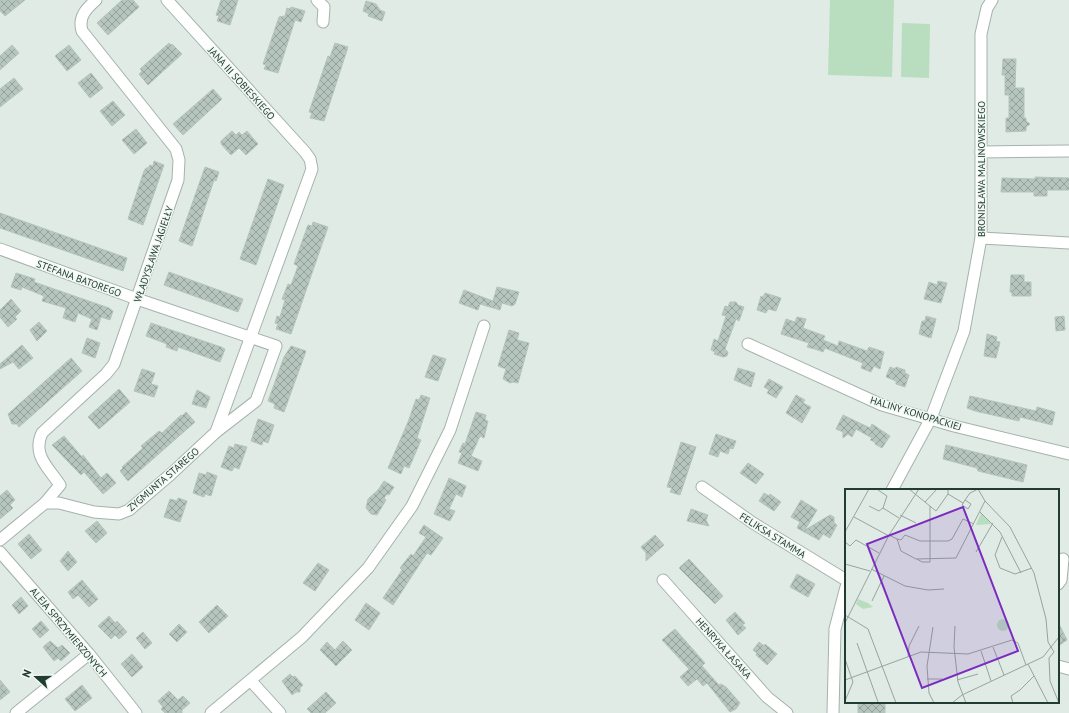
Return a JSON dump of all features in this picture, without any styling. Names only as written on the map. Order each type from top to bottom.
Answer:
[{"type":"street","name":"WŁADYSŁAWA JAGIEŁŁY","points":[[45,503],[60,485],[40,454],[38,444],[42,433],[106,374],[114,364],[178,180],[179,160],[176,149],[82,31],[80,24],[82,16],[86,9],[96,0]]},
{"type":"street","name":"JANA III SOBIESKIEGO","points":[[167,0],[305,152],[310,159],[312,169]]},
{"type":"street","points":[[317,0],[324,7],[323,22]]},
{"type":"street","name":"BRONISŁAWA MALINOWSKIEGO","points":[[893,489],[931,418],[964,331],[981,238],[982,34],[987,8],[992,0]]},
{"type":"street","points":[[981,152],[1069,151]]},
{"type":"street","name":"ZYGMUNTA STAREGO","points":[[216,432],[249,338],[312,169]]},
{"type":"street","points":[[981,238],[1069,243]]},
{"type":"street","name":"STEFANA BATOREGO","points":[[0,249],[249,338]]},
{"type":"street","points":[[212,713],[302,637],[368,568],[412,506],[450,430],[484,326]]},
{"type":"street","name":"ZYGMUNTA STAREGO","points":[[45,503],[59,504],[94,512],[119,514],[129,510],[216,432],[256,401],[276,346],[249,338]]},
{"type":"street","name":"HALINY KONOPACKIEJ","points":[[748,344],[882,405],[931,418],[954,426],[1069,454]]},
{"type":"street","name":"FELIKSA STAMMA","points":[[702,487],[752,523],[845,579]]},
{"type":"street","points":[[0,540],[45,503]]},
{"type":"street","name":"ALEJA SPRZYMIERZONYCH","points":[[0,552],[88,654],[136,713]]},
{"type":"street","points":[[1059,583],[1061,580],[1064,559]]},
{"type":"street","name":"HENRYKA ŁASAKA","points":[[663,580],[767,697],[787,713]]},
{"type":"street","points":[[833,713],[835,629],[845,591]]},
{"type":"street","points":[[16,713],[88,654]]},
{"type":"street","points":[[1059,666],[1069,669]]},
{"type":"street","points":[[251,681],[280,713]]},
{"type":"green space","points":[[830,0],[894,0],[892,77],[828,75]]},
{"type":"green space","points":[[902,23],[930,24],[929,78],[901,77]]},
{"type":"building","points":[[0,0],[25,0],[5,16],[0,11]]},
{"type":"building","points":[[122,0],[133,0],[139,7],[108,35],[97,23]]},
{"type":"building","points":[[221,0],[238,0],[230,25],[217,21],[219,16],[216,15]]},
{"type":"building","points":[[366,1],[376,4],[380,10],[385,12],[382,21],[368,16],[369,14],[363,11]]},
{"type":"building","points":[[291,7],[305,11],[301,22],[295,20],[278,73],[264,69],[266,65],[263,64],[279,17],[285,16],[287,8],[290,9]]},
{"type":"building","points":[[169,43],[182,54],[148,85],[139,74],[142,71],[140,69]]},
{"type":"building","points":[[335,43],[348,47],[324,121],[310,118],[312,113],[309,112],[328,56],[330,57]]},
{"type":"building","points":[[12,45],[19,53],[0,70],[0,56]]},
{"type":"building","points":[[69,45],[81,60],[67,71],[55,56]]},
{"type":"building","points":[[1003,59],[1016,59],[1015,88],[1024,88],[1024,118],[1026,118],[1026,121],[1030,124],[1026,127],[1026,131],[1006,132],[1006,118],[1009,118],[1009,95],[1005,95],[1005,75],[1002,75]]},
{"type":"building","points":[[91,73],[103,88],[90,98],[78,83]]},
{"type":"building","points":[[14,78],[23,89],[0,107],[0,89]]},
{"type":"building","points":[[213,89],[222,99],[183,135],[173,124]]},
{"type":"building","points":[[113,101],[125,115],[112,126],[100,111]]},
{"type":"building","points":[[136,129],[147,143],[134,154],[122,140]]},
{"type":"building","points":[[232,131],[236,135],[239,132],[242,135],[247,131],[258,144],[246,155],[239,148],[231,155],[221,144],[221,141]]},
{"type":"building","points":[[154,161],[164,165],[143,225],[128,219],[144,171],[150,165],[153,166]]},
{"type":"building","points":[[205,167],[219,172],[216,181],[214,180],[192,246],[179,241]]},
{"type":"building","points":[[1035,177],[1069,178],[1069,190],[1047,190],[1047,196],[1034,196],[1034,192],[1001,192],[1002,178],[1035,179]]},
{"type":"building","points":[[268,179],[284,185],[256,265],[240,259]]},
{"type":"building","points":[[0,213],[127,258],[123,271],[0,228]]},
{"type":"building","points":[[313,222],[328,227],[291,334],[276,329],[278,324],[275,323],[277,316],[280,317],[285,300],[282,299],[288,284],[291,285],[298,266],[294,264],[308,225],[312,226]]},
{"type":"building","points":[[169,272],[243,299],[238,312],[164,285]]},
{"type":"building","points":[[16,273],[35,279],[34,282],[109,308],[113,311],[110,320],[101,317],[97,330],[89,327],[92,319],[78,313],[75,322],[63,318],[66,308],[42,301],[44,296],[22,287],[21,290],[11,287]]},
{"type":"building","points":[[1011,275],[1024,275],[1024,282],[1031,282],[1031,296],[1012,296],[1012,292],[1010,292]]},
{"type":"building","points":[[938,281],[947,283],[941,303],[924,299],[929,282],[937,285]]},
{"type":"building","points":[[497,287],[519,292],[515,304],[512,306],[502,303],[500,310],[480,304],[478,310],[459,303],[464,290],[493,301]]},
{"type":"building","points":[[765,293],[781,298],[776,311],[768,309],[766,313],[757,310],[761,296],[763,297]]},
{"type":"building","points":[[11,299],[21,311],[15,317],[17,319],[8,327],[0,317],[0,310]]},
{"type":"building","points":[[730,302],[736,302],[738,305],[744,307],[739,321],[736,319],[725,349],[728,352],[727,356],[723,357],[714,354],[715,352],[711,350],[714,339],[718,341],[726,316],[722,315],[725,306],[728,307]]},
{"type":"building","points":[[926,316],[936,319],[931,338],[919,334],[922,321],[925,321]]},
{"type":"building","points":[[1064,316],[1065,330],[1056,331],[1055,317]]},
{"type":"building","points":[[797,317],[806,319],[803,328],[825,336],[823,340],[838,346],[839,341],[867,351],[869,347],[884,352],[880,369],[874,366],[871,372],[861,368],[863,363],[825,348],[823,352],[807,347],[809,343],[781,334],[786,319],[795,322]]},
{"type":"building","points":[[39,322],[47,331],[37,341],[30,330]]},
{"type":"building","points":[[151,323],[225,349],[220,362],[178,347],[177,351],[166,347],[167,344],[146,336]]},
{"type":"building","points":[[509,330],[519,333],[517,340],[529,343],[518,383],[510,383],[503,379],[506,369],[498,366]]},
{"type":"building","points":[[987,334],[997,337],[996,341],[1000,342],[996,358],[984,356]]},
{"type":"building","points":[[87,338],[100,343],[95,358],[82,353]]},
{"type":"building","points":[[22,345],[33,358],[19,369],[13,362],[0,369],[0,364]]},
{"type":"building","points":[[291,346],[306,351],[284,412],[274,408],[275,404],[268,401],[284,357]]},
{"type":"building","points":[[433,355],[446,359],[438,381],[425,377]]},
{"type":"building","points":[[71,358],[82,371],[19,427],[17,424],[12,424],[8,414]]},
{"type":"building","points":[[890,367],[905,370],[905,373],[909,375],[905,387],[896,384],[896,381],[886,377]]},
{"type":"building","points":[[738,368],[755,373],[751,387],[734,380]]},
{"type":"building","points":[[142,369],[155,373],[151,384],[158,386],[154,397],[134,391]]},
{"type":"building","points":[[769,379],[783,387],[776,398],[767,393],[769,390],[764,387]]},
{"type":"building","points":[[119,389],[130,402],[99,429],[88,417]]},
{"type":"building","points":[[197,390],[210,397],[206,408],[192,404]]},
{"type":"building","points":[[421,395],[430,398],[417,438],[421,440],[409,468],[404,466],[401,474],[388,468],[408,422],[416,399],[419,400]]},
{"type":"building","points":[[796,395],[805,400],[803,403],[811,407],[802,423],[786,413]]},
{"type":"building","points":[[970,396],[1036,411],[1037,407],[1055,412],[1052,425],[1020,417],[1019,421],[975,411],[967,408]]},
{"type":"building","points":[[186,412],[195,422],[128,481],[120,471],[123,468],[122,467],[143,448],[141,446],[159,431],[162,433]]},
{"type":"building","points":[[476,412],[486,415],[485,420],[488,421],[484,438],[480,436],[471,456],[482,461],[478,471],[458,463],[462,453],[459,452],[463,443],[465,444]]},
{"type":"building","points":[[843,415],[870,428],[872,424],[890,436],[882,448],[870,440],[872,438],[856,429],[852,437],[848,434],[843,438],[843,432],[836,429]]},
{"type":"building","points":[[258,419],[274,425],[268,443],[263,441],[262,445],[251,441]]},
{"type":"building","points":[[716,434],[736,441],[733,449],[730,448],[728,454],[720,451],[718,457],[709,454]]},
{"type":"building","points":[[64,436],[82,457],[83,455],[101,478],[107,473],[116,483],[103,494],[84,472],[81,475],[52,445]]},
{"type":"building","points":[[681,442],[696,447],[680,495],[670,492],[672,488],[667,487]]},
{"type":"building","points":[[235,444],[247,447],[239,469],[234,467],[232,471],[221,467],[229,446],[234,448]]},
{"type":"building","points":[[946,445],[1027,465],[1023,482],[978,471],[977,468],[943,459]]},
{"type":"building","points":[[748,463],[764,474],[756,484],[740,473]]},
{"type":"building","points":[[207,472],[217,476],[211,496],[205,494],[204,497],[193,493],[199,473],[206,475]]},
{"type":"building","points":[[449,478],[466,486],[462,497],[456,494],[449,509],[455,511],[450,521],[434,514]]},
{"type":"building","points":[[384,481],[394,487],[389,495],[387,494],[384,498],[386,500],[377,515],[371,514],[366,508],[368,499],[378,490]]},
{"type":"building","points":[[7,490],[15,500],[10,505],[13,508],[0,519],[0,496]]},
{"type":"building","points":[[764,493],[769,496],[770,494],[781,502],[774,511],[759,501]]},
{"type":"building","points":[[178,498],[187,501],[180,522],[164,517],[170,499],[177,501]]},
{"type":"building","points":[[801,500],[817,510],[805,530],[830,515],[834,517],[834,523],[837,525],[830,538],[823,534],[819,540],[797,528],[800,522],[791,517]]},
{"type":"building","points":[[691,509],[708,515],[706,520],[709,526],[687,521]]},
{"type":"building","points":[[97,521],[107,533],[96,543],[85,531]]},
{"type":"building","points":[[424,525],[443,538],[431,555],[427,553],[393,605],[383,598],[402,570],[400,568],[411,554],[413,556],[426,537],[419,533]]},
{"type":"building","points":[[29,534],[42,550],[31,559],[18,544]]},
{"type":"building","points":[[655,535],[664,545],[646,561],[646,553],[641,547]]},
{"type":"building","points":[[68,551],[77,562],[68,571],[60,561]]},
{"type":"building","points":[[689,559],[723,596],[715,604],[679,568]]},
{"type":"building","points":[[318,563],[329,570],[315,591],[303,583]]},
{"type":"building","points":[[797,574],[815,584],[808,597],[790,587]]},
{"type":"building","points":[[82,580],[98,599],[89,607],[78,595],[73,599],[68,592]]},
{"type":"building","points":[[21,597],[28,606],[19,614],[12,605]]},
{"type":"building","points":[[366,603],[380,613],[369,630],[355,620]]},
{"type":"building","points":[[217,605],[228,616],[209,633],[199,622]]},
{"type":"building","points":[[735,612],[745,623],[742,625],[746,628],[738,635],[726,620]]},
{"type":"building","points":[[109,616],[115,623],[117,621],[127,632],[119,639],[115,635],[111,639],[98,626]]},
{"type":"building","points":[[41,621],[49,630],[40,638],[32,629]]},
{"type":"building","points":[[179,624],[187,632],[177,642],[169,634]]},
{"type":"building","points":[[1059,624],[1067,640],[1059,645]]},
{"type":"building","points":[[675,629],[705,663],[702,666],[719,685],[721,684],[726,687],[740,703],[736,709],[730,712],[707,683],[703,686],[697,679],[688,686],[680,677],[689,669],[662,640]]},
{"type":"building","points":[[143,632],[152,643],[145,649],[136,638]]},
{"type":"building","points":[[50,641],[58,648],[62,645],[70,653],[61,661],[58,658],[54,661],[43,647]]},
{"type":"building","points":[[343,641],[352,650],[336,666],[320,650],[327,642],[335,650]]},
{"type":"building","points":[[759,642],[764,646],[765,644],[777,654],[767,665],[756,655],[757,653],[753,650]]},
{"type":"building","points":[[132,654],[143,667],[132,677],[121,664]]},
{"type":"building","points":[[290,674],[293,677],[295,676],[303,685],[300,688],[300,692],[296,692],[292,695],[282,681]]},
{"type":"building","points":[[0,680],[10,692],[0,700]]},
{"type":"building","points":[[82,685],[92,698],[75,711],[65,699]]},
{"type":"building","points":[[169,691],[178,700],[183,696],[190,703],[182,710],[182,713],[165,713],[161,709],[163,707],[158,701]]},
{"type":"building","points":[[326,692],[336,703],[325,713],[311,713],[307,709]]},
{"type":"building","points":[[858,703],[885,703],[885,713],[858,713]]}]
